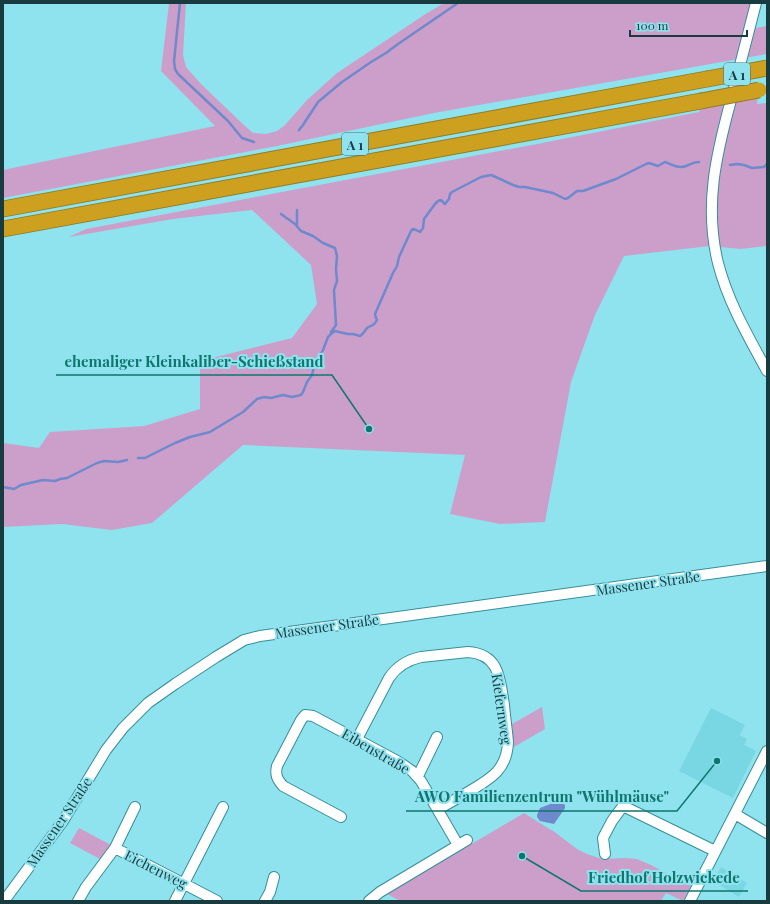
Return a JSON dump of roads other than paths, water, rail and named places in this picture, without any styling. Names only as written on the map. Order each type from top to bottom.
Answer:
[{"type":"highway","name":"A 1","points":[[3,209],[767,68]]},
{"type":"highway","name":"A 1","points":[[3,229],[763,89]]},
{"type":"street","points":[[756,3],[717,156],[711,208],[718,263],[728,294],[767,371]]},
{"type":"street","name":"Massener Straße","points":[[4,901],[64,820],[106,750],[123,728],[148,703],[244,640],[268,634],[767,566]]},
{"type":"street","name":"Kiefernweg","points":[[357,740],[388,678],[404,663],[422,657],[468,652],[482,655],[490,660],[497,669],[500,680],[508,736],[508,748],[506,755],[501,766],[488,781],[438,809]]},
{"type":"street","name":"Eibenstraße","points":[[341,817],[283,786],[277,777],[277,766],[305,715],[314,716],[406,766],[418,776],[438,809],[463,842],[380,892],[369,901]]},
{"type":"street","points":[[418,776],[437,737]]},
{"type":"street","points":[[690,901],[767,751]]},
{"type":"street","points":[[605,854],[603,838],[622,806],[715,851]]},
{"type":"street","points":[[78,901],[86,887],[115,848],[135,807]]},
{"type":"street","points":[[175,901],[224,807]]},
{"type":"street","points":[[735,814],[767,833]]},
{"type":"street","name":"Eichenweg","points":[[115,848],[218,901]]},
{"type":"street","points":[[265,901],[270,892],[274,877]]},
{"type":"waterway","points":[[180,3],[174,61],[175,69],[178,74],[228,121],[242,138],[254,142]]},
{"type":"waterway","points":[[299,130],[318,102],[342,82],[458,3]]},
{"type":"waterway","points":[[138,458],[145,458],[175,443],[190,437],[210,432],[243,412],[257,399],[283,395],[292,397],[301,395],[312,375],[316,362],[328,337],[331,334],[335,331],[360,336],[367,328],[375,324],[377,320],[375,314],[411,231],[413,229],[420,232],[423,228],[424,219],[435,204],[441,200],[445,204],[452,192],[481,177],[491,175],[519,187],[553,193],[565,199],[577,191],[583,191],[616,179],[649,163],[658,166],[665,162],[680,167],[699,162]]},
{"type":"waterway","points":[[730,165],[737,164],[752,168],[764,167],[767,164]]},
{"type":"waterway","points":[[297,210],[297,225]]},
{"type":"waterway","points":[[281,214],[295,224],[301,231],[335,248],[337,256],[337,281],[334,290],[336,325],[331,332]]},
{"type":"waterway","points":[[3,487],[14,489],[21,485],[43,480],[55,481],[67,478],[97,463],[104,461],[118,462],[127,460]]},
{"type":"place","name":"ehemaliger Kleinkaliber-Schießstand","points":[[369,429]]},
{"type":"place","name":"AWO Familienzentrum \"Wühlmäuse\"","points":[[717,761]]},
{"type":"place","name":"Friedhof Holzwickede","points":[[522,856]]}]
